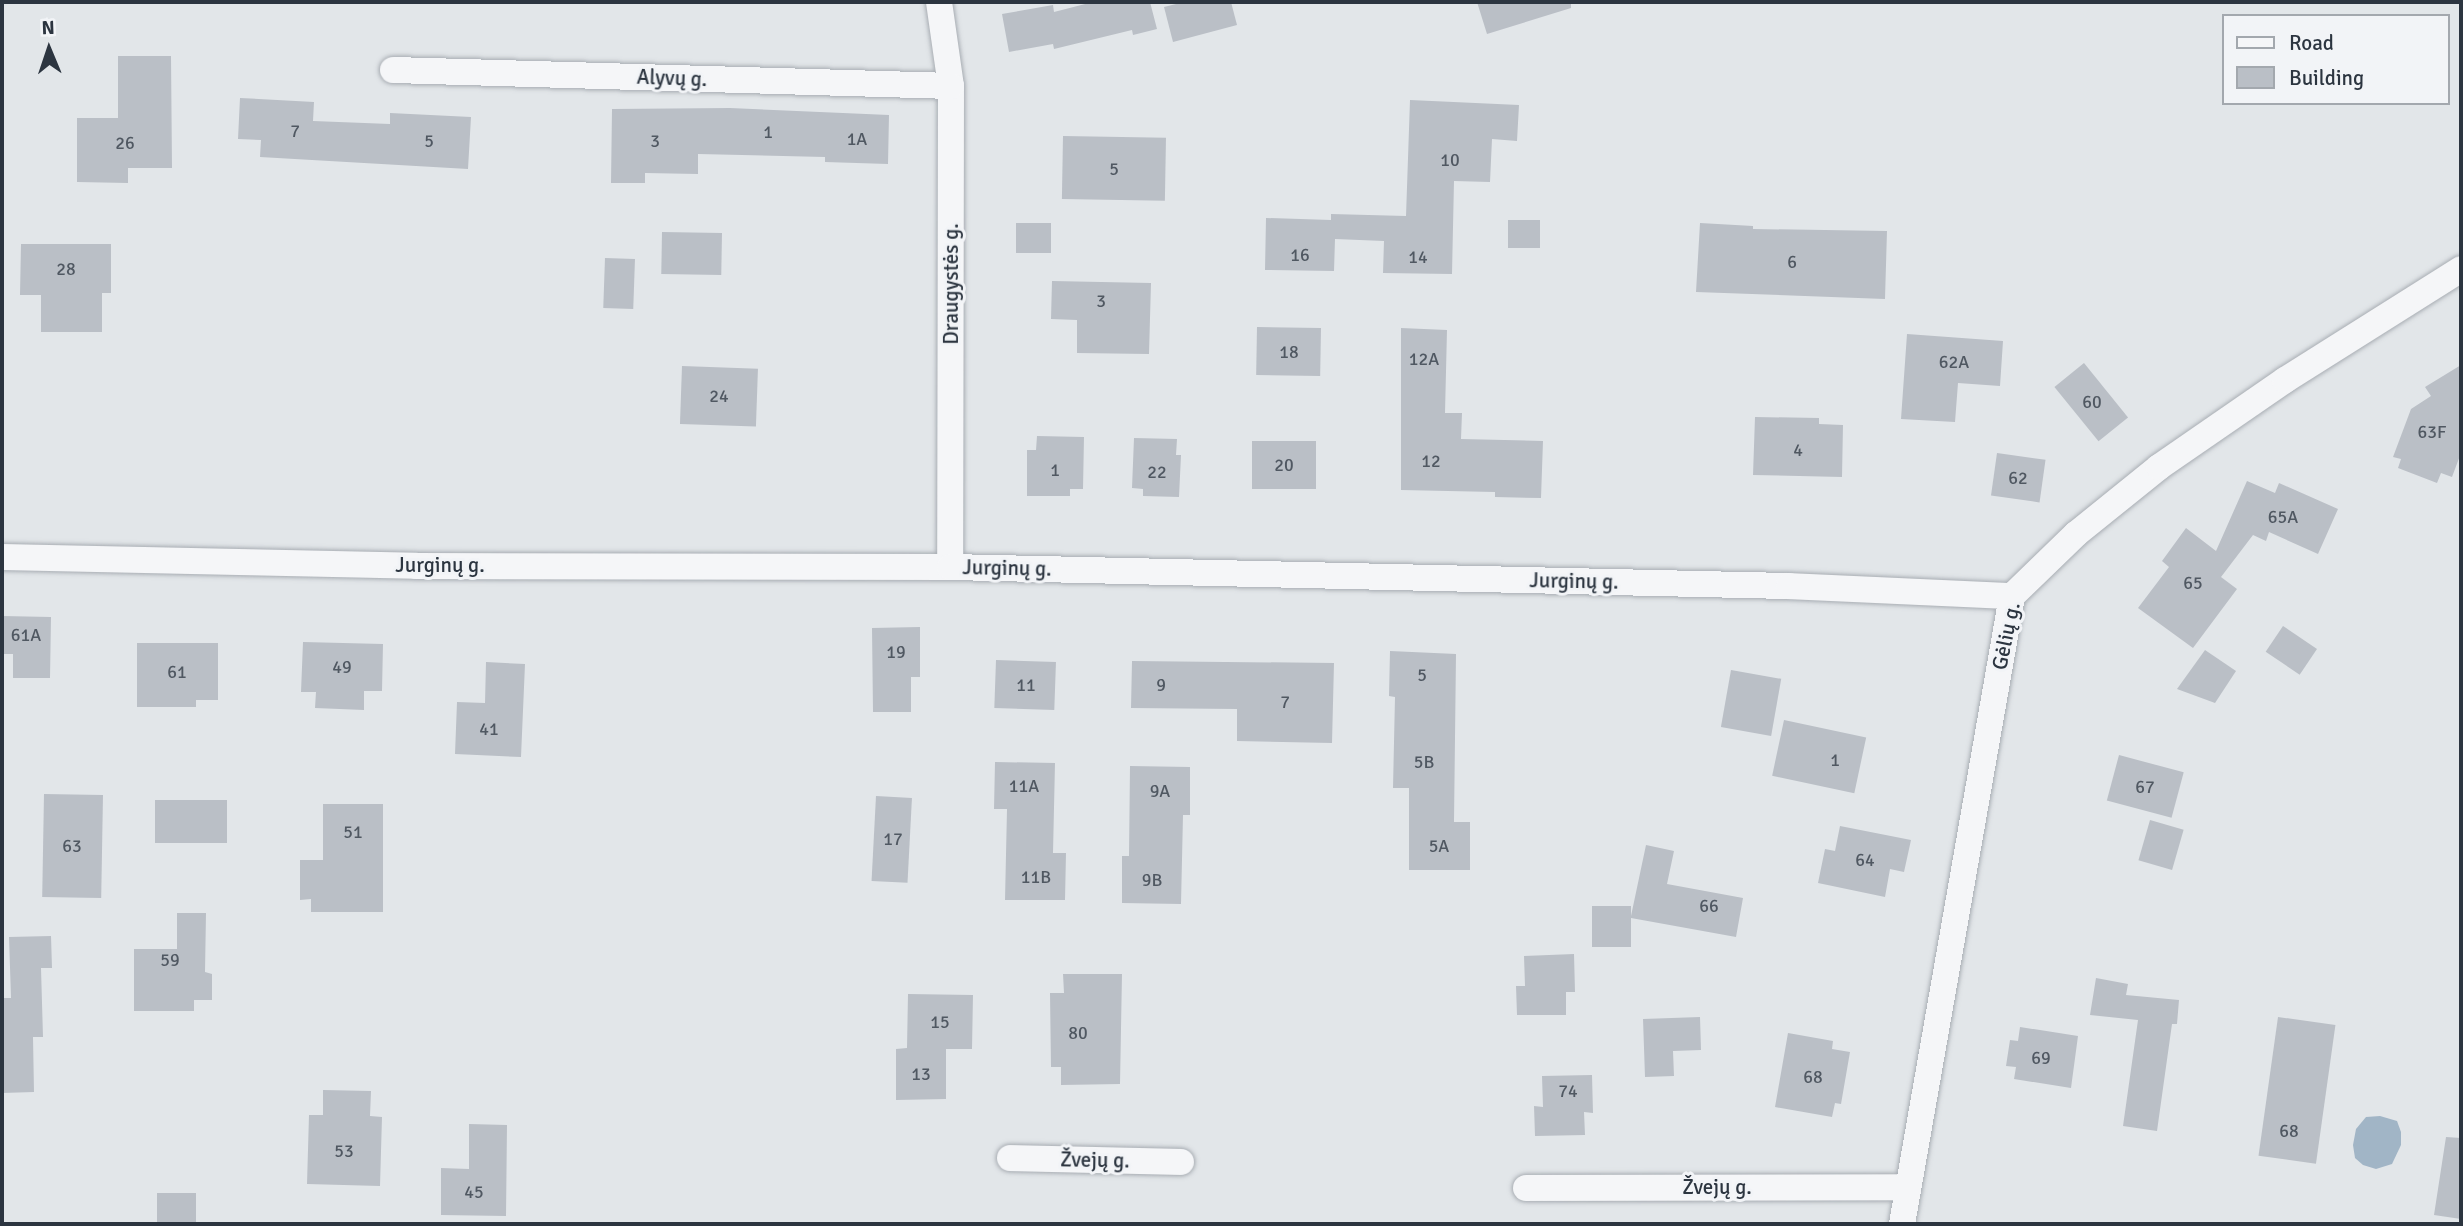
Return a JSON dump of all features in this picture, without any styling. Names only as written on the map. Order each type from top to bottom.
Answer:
[{"type":"street","name":"Draugystės g.","points":[[939,2],[951,86],[950,566]]},
{"type":"street","name":"Alyvų g.","points":[[393,70],[951,86]]},
{"type":"street","name":"Gėlių g.","points":[[1902,1224],[2012,596],[2076,534],[2159,467],[2284,380],[2461,269]]},
{"type":"street","name":"Jurginų g.","points":[[2,557],[416,566],[950,566],[1789,586],[2012,596]]},
{"type":"street","name":"Žvejų g.","points":[[1010,1158],[1181,1162]]},
{"type":"street","name":"Žvejų g.","points":[[1526,1188],[1908,1187]]},
{"type":"water","points":[[2380,1116],[2397,1121],[2401,1132],[2401,1145],[2392,1164],[2376,1169],[2363,1165],[2355,1158],[2353,1145],[2356,1129],[2366,1117]]},
{"type":"building","points":[[1093,2],[1150,2],[1157,29],[1133,35],[1132,30],[1054,49],[1053,44],[1009,52],[1002,14],[1053,5],[1054,12]]},
{"type":"building","points":[[1184,2],[1231,2],[1237,25],[1173,42],[1164,7]]},
{"type":"building","points":[[1477,2],[1571,2],[1571,8],[1487,34]]},
{"type":"building","points":[[118,56],[171,56],[172,168],[128,168],[128,183],[77,182],[77,118],[118,118]]},
{"type":"building","points":[[240,98],[314,102],[313,121],[390,124],[390,113],[471,117],[468,169],[260,157],[261,140],[238,139]]},
{"type":"building","points":[[1410,100],[1519,105],[1517,141],[1492,139],[1490,182],[1454,181],[1452,274],[1383,273],[1384,241],[1335,239],[1334,271],[1265,270],[1266,218],[1331,220],[1331,214],[1406,216]]},
{"type":"building","points":[[730,108],[889,115],[888,164],[825,162],[825,157],[698,154],[698,174],[645,173],[645,183],[611,183],[612,109]]},
{"type":"building","points":[[1063,136],[1166,138],[1165,201],[1062,199]]},
{"type":"building","points":[[1508,220],[1540,220],[1540,248],[1508,248]]},
{"type":"building","points":[[1016,223],[1051,223],[1051,253],[1016,253]]},
{"type":"building","points":[[1700,223],[1753,226],[1753,229],[1887,231],[1885,299],[1696,292]]},
{"type":"building","points":[[662,232],[722,233],[721,275],[661,274]]},
{"type":"building","points":[[21,244],[111,244],[111,293],[102,293],[102,332],[41,332],[41,295],[20,295]]},
{"type":"building","points":[[605,258],[635,259],[633,309],[603,308]]},
{"type":"building","points":[[1052,281],[1151,283],[1149,354],[1077,353],[1077,320],[1051,319]]},
{"type":"building","points":[[1257,327],[1321,328],[1320,376],[1256,375]]},
{"type":"building","points":[[1401,328],[1447,330],[1445,413],[1462,413],[1461,439],[1543,441],[1541,498],[1495,497],[1495,492],[1401,490]]},
{"type":"building","points":[[1907,334],[2003,341],[2000,386],[1958,383],[1955,422],[1901,419]]},
{"type":"building","points":[[2084,363],[2128,417],[2099,441],[2054,387]]},
{"type":"building","points":[[2461,365],[2461,453],[2452,477],[2441,473],[2437,483],[2398,468],[2401,459],[2393,457],[2411,409],[2431,396],[2425,387]]},
{"type":"building","points":[[682,366],[758,369],[756,427],[680,424]]},
{"type":"building","points":[[1755,417],[1819,418],[1819,424],[1843,425],[1842,477],[1753,475]]},
{"type":"building","points":[[1037,436],[1084,437],[1083,489],[1070,489],[1070,496],[1027,496],[1027,450],[1036,450]]},
{"type":"building","points":[[1134,438],[1177,439],[1176,455],[1181,455],[1179,497],[1143,496],[1143,489],[1132,488]]},
{"type":"building","points":[[1252,441],[1316,441],[1316,489],[1252,489]]},
{"type":"building","points":[[1997,453],[2046,460],[2040,502],[1991,496]]},
{"type":"building","points":[[2247,481],[2275,493],[2279,483],[2338,509],[2318,554],[2269,532],[2266,541],[2253,535],[2221,577],[2237,589],[2193,648],[2138,608],[2169,567],[2162,561],[2186,528],[2216,551]]},
{"type":"building","points":[[2,616],[51,617],[50,678],[13,678],[13,654],[2,654]]},
{"type":"building","points":[[2283,626],[2317,649],[2300,675],[2266,652]]},
{"type":"building","points":[[920,627],[920,677],[911,677],[911,712],[873,712],[872,628]]},
{"type":"building","points":[[303,642],[383,644],[382,691],[364,691],[364,710],[315,708],[316,692],[301,692]]},
{"type":"building","points":[[137,643],[218,643],[218,700],[196,700],[196,707],[137,707]]},
{"type":"building","points":[[2205,650],[2236,671],[2215,703],[2177,689]]},
{"type":"building","points":[[1390,651],[1456,654],[1454,822],[1470,822],[1470,870],[1409,870],[1409,788],[1393,788],[1395,697],[1389,696]]},
{"type":"building","points":[[996,660],[1056,662],[1054,710],[994,708]]},
{"type":"building","points":[[1132,661],[1334,663],[1332,743],[1237,741],[1237,709],[1131,708]]},
{"type":"building","points":[[486,662],[525,664],[521,757],[455,754],[457,702],[485,703]]},
{"type":"building","points":[[1731,670],[1781,679],[1771,736],[1721,727]]},
{"type":"building","points":[[1784,720],[1866,737],[1854,793],[1772,776]]},
{"type":"building","points":[[2119,755],[2184,772],[2172,818],[2107,800]]},
{"type":"building","points":[[995,762],[1055,763],[1053,853],[1066,853],[1065,900],[1005,900],[1007,809],[994,809]]},
{"type":"building","points":[[1130,766],[1190,767],[1190,815],[1183,815],[1181,904],[1122,903],[1122,856],[1129,856]]},
{"type":"building","points":[[44,794],[103,795],[101,898],[42,897]]},
{"type":"building","points":[[876,796],[912,798],[908,883],[872,881]]},
{"type":"building","points":[[155,800],[227,800],[227,843],[155,843]]},
{"type":"building","points":[[323,804],[383,804],[383,912],[311,912],[311,899],[300,900],[300,860],[323,860]]},
{"type":"building","points":[[2150,820],[2184,830],[2172,870],[2138,860]]},
{"type":"building","points":[[1840,826],[1911,840],[1904,872],[1890,869],[1885,897],[1818,883],[1825,849],[1835,851]]},
{"type":"building","points":[[1646,845],[1674,851],[1667,884],[1743,898],[1736,937],[1631,918],[1631,947],[1592,947],[1592,906],[1631,906],[1631,916]]},
{"type":"building","points":[[177,913],[206,913],[205,972],[212,974],[212,1000],[194,1000],[194,1011],[134,1011],[134,949],[177,949]]},
{"type":"building","points":[[51,936],[52,968],[41,968],[43,1037],[33,1037],[34,1092],[2,1093],[2,998],[11,998],[9,937]]},
{"type":"building","points":[[1574,954],[1575,992],[1566,992],[1566,1015],[1517,1015],[1516,986],[1525,986],[1524,956]]},
{"type":"building","points":[[1063,974],[1122,974],[1120,1084],[1061,1085],[1061,1067],[1051,1067],[1050,993],[1064,993]]},
{"type":"building","points":[[2096,978],[2128,984],[2126,995],[2179,1000],[2177,1024],[2172,1024],[2157,1131],[2123,1126],[2138,1020],[2090,1015]]},
{"type":"building","points":[[908,994],[973,995],[972,1049],[946,1049],[946,1099],[896,1100],[896,1049],[907,1048]]},
{"type":"building","points":[[1700,1017],[1701,1050],[1673,1051],[1674,1076],[1645,1077],[1643,1019]]},
{"type":"building","points":[[2278,1017],[2335,1025],[2316,1164],[2259,1156]]},
{"type":"building","points":[[2020,1027],[2078,1036],[2071,1088],[2014,1079],[2016,1067],[2006,1066],[2010,1040],[2018,1041]]},
{"type":"building","points":[[1788,1033],[1833,1041],[1832,1049],[1850,1052],[1841,1104],[1835,1103],[1832,1117],[1775,1107]]},
{"type":"building","points":[[1592,1075],[1593,1113],[1584,1112],[1585,1135],[1535,1136],[1534,1106],[1543,1107],[1542,1076]]},
{"type":"building","points":[[323,1090],[371,1091],[370,1116],[382,1117],[380,1186],[307,1184],[309,1115],[323,1115]]},
{"type":"building","points":[[469,1124],[507,1125],[506,1216],[441,1215],[441,1168],[469,1169]]},
{"type":"building","points":[[2446,1137],[2461,1138],[2461,1219],[2434,1215]]},
{"type":"building","points":[[157,1193],[196,1193],[196,1224],[157,1224]]}]
